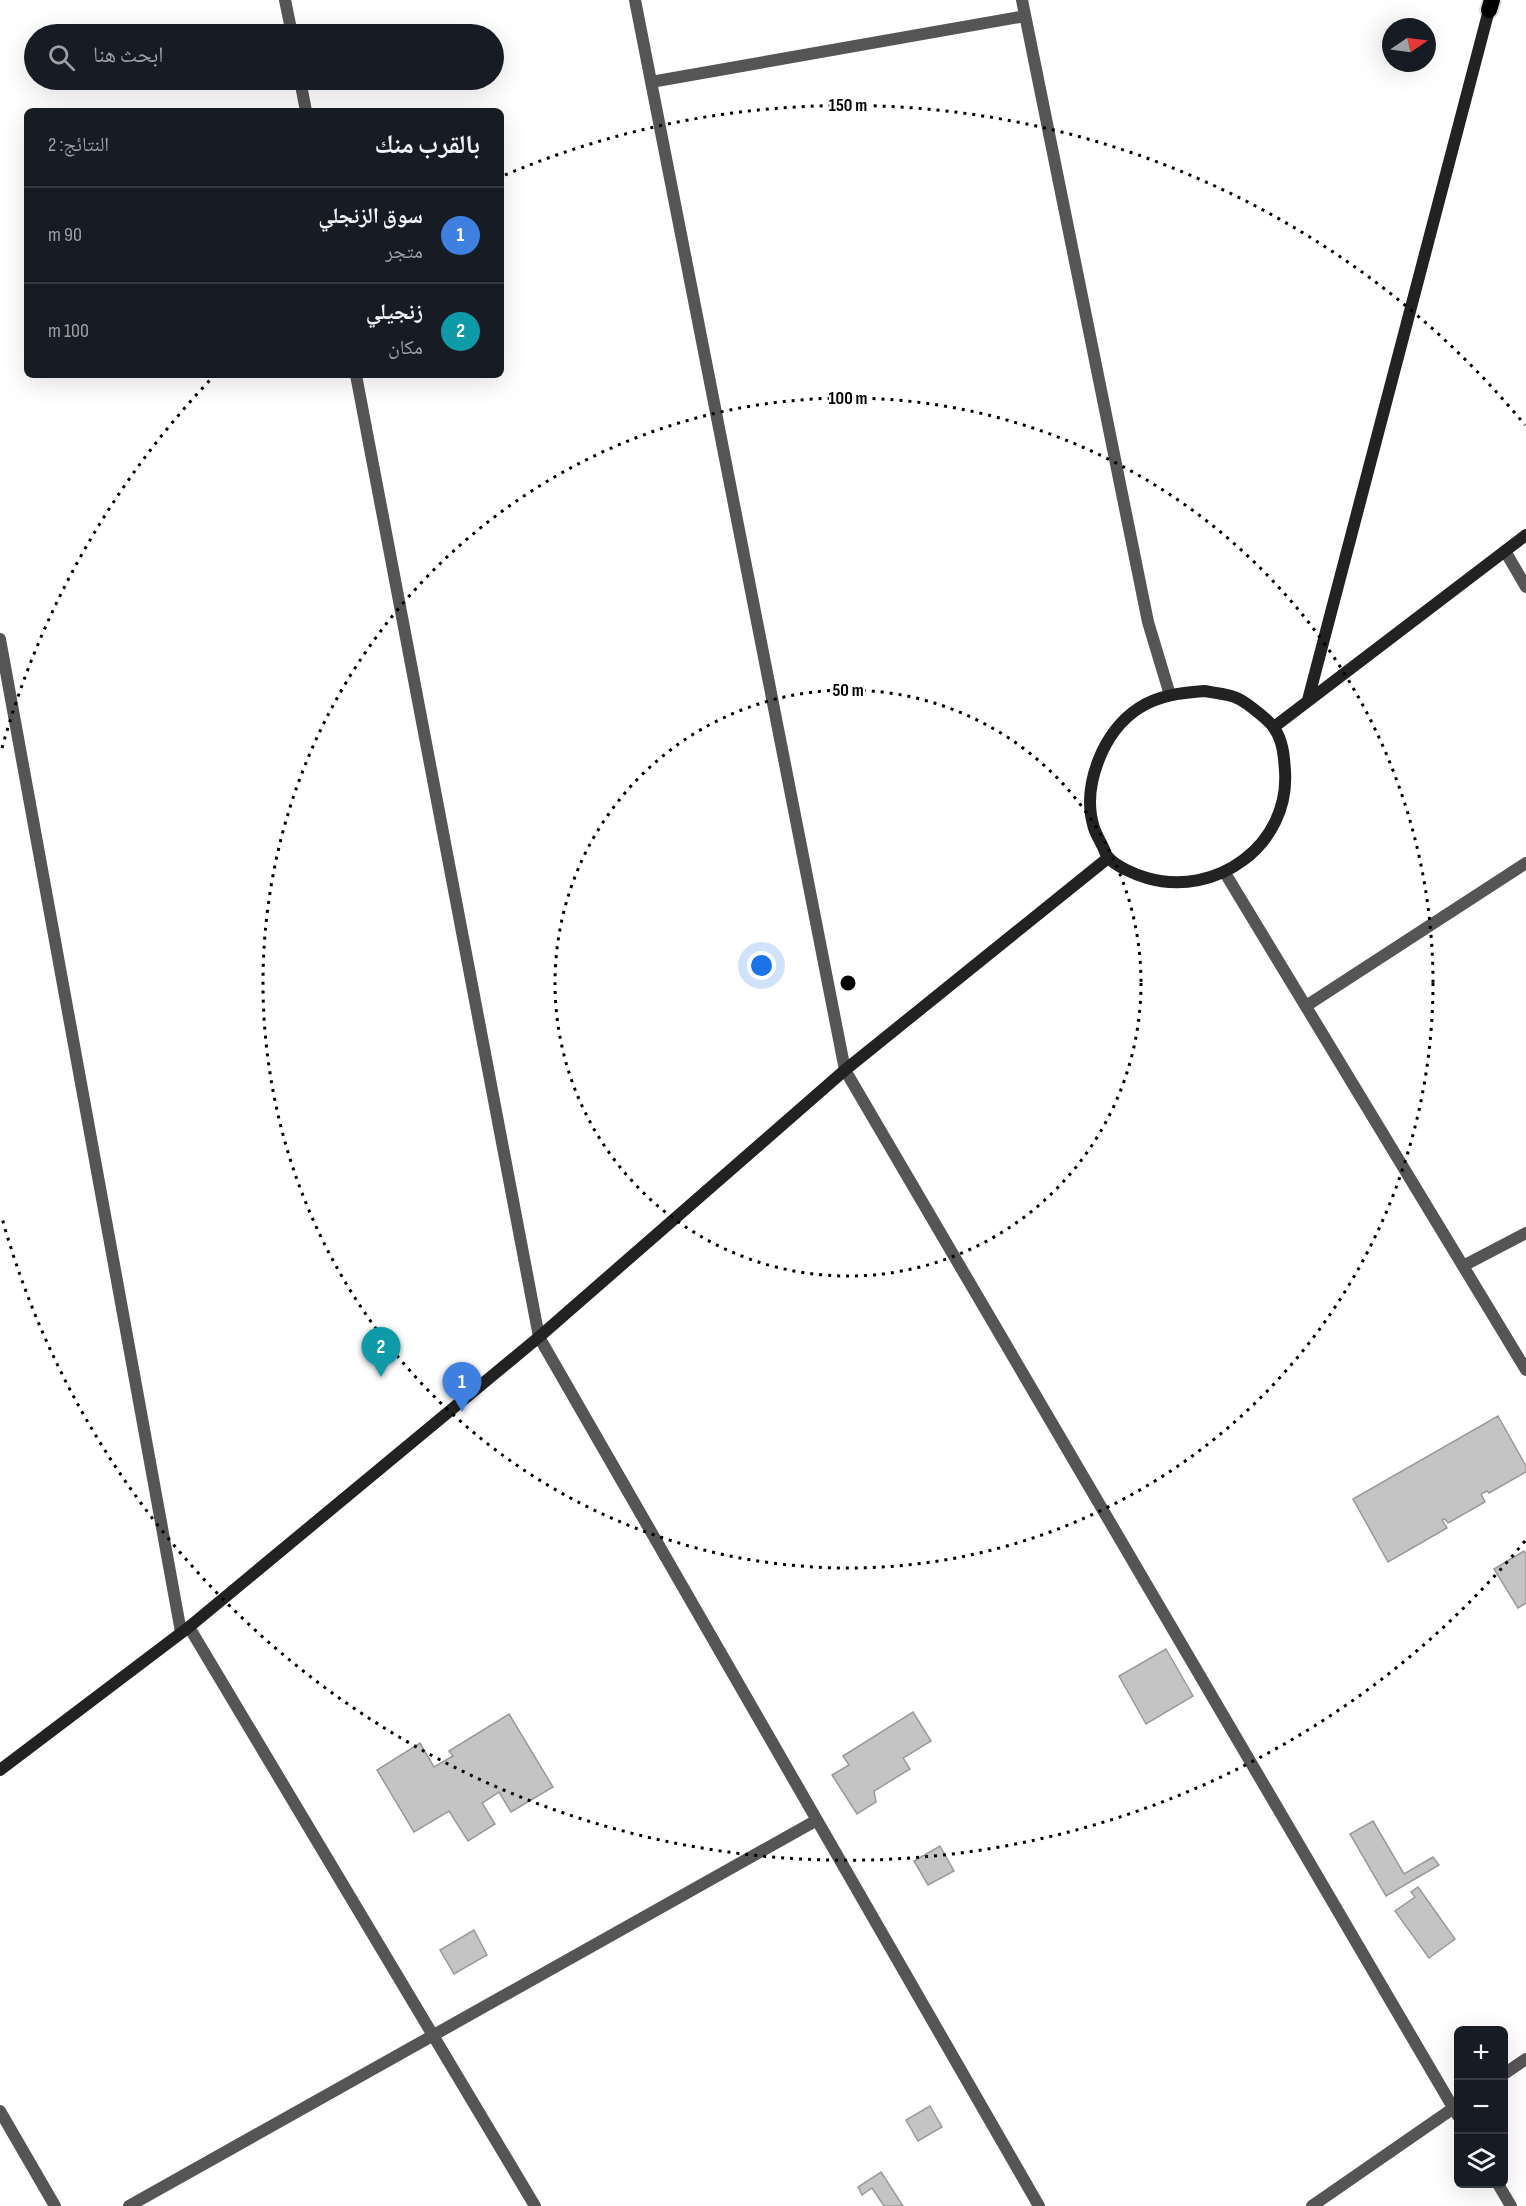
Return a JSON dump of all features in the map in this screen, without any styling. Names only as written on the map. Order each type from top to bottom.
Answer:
[{"type":"main road","points":[[1308,700],[1490,3]]},
{"type":"main road","points":[[1274,727],[1526,535]]},
{"type":"main road","points":[[1204,691],[1238,698],[1274,727],[1284,750],[1286,786],[1276,822],[1255,852],[1225,873],[1195,882],[1164,883],[1134,874],[1108,858],[1094,827],[1090,793],[1097,760],[1114,731],[1139,708],[1170,694],[1204,691]]},
{"type":"main road","points":[[0,1770],[185,1630],[539,1337],[845,1070],[1108,858]]},
{"type":"street","points":[[285,0],[290,24]]},
{"type":"street","points":[[635,0],[845,1070],[1454,2105]]},
{"type":"street","points":[[1022,0],[1148,622],[1170,694]]},
{"type":"street","points":[[651,82],[1025,16]]},
{"type":"street","points":[[302,90],[305,108]]},
{"type":"street","points":[[357,378],[539,1337],[1039,2206]]},
{"type":"street","points":[[1504,551],[1526,587]]},
{"type":"street","points":[[0,639],[185,1630],[535,2206]]},
{"type":"street","points":[[1306,1006],[1526,863]]},
{"type":"street","points":[[1225,873],[1526,1370]]},
{"type":"street","points":[[1463,1266],[1526,1233]]},
{"type":"street","points":[[129,2206],[817,1820]]},
{"type":"street","points":[[1508,2071],[1526,2059]]},
{"type":"street","points":[[0,2111],[55,2206]]},
{"type":"street","points":[[1312,2206],[1454,2112]]},
{"type":"street","points":[[1500,2188],[1511,2206]]},
{"type":"building","points":[[1498,1416],[1526,1466],[1526,1472],[1489,1493],[1487,1491],[1481,1494],[1485,1502],[1448,1523],[1445,1519],[1442,1520],[1447,1528],[1388,1562],[1353,1499]]},
{"type":"building","points":[[1524,1551],[1526,1554],[1526,1603],[1518,1608],[1494,1569]]},
{"type":"building","points":[[1166,1649],[1193,1696],[1146,1724],[1119,1676]]},
{"type":"building","points":[[913,1712],[931,1741],[903,1758],[910,1769],[874,1791],[876,1802],[857,1814],[832,1775],[849,1765],[843,1756]]},
{"type":"building","points":[[509,1714],[553,1787],[511,1812],[499,1792],[482,1803],[495,1824],[468,1841],[449,1811],[414,1832],[377,1770],[420,1743],[434,1767],[453,1756],[449,1751]]},
{"type":"building","points":[[1373,1821],[1404,1874],[1433,1857],[1439,1865],[1386,1896],[1350,1834]]},
{"type":"building","points":[[940,1846],[954,1871],[928,1885],[914,1861]]},
{"type":"building","points":[[1418,1887],[1455,1939],[1429,1958],[1395,1911],[1415,1897],[1411,1892]]},
{"type":"building","points":[[474,1930],[487,1955],[454,1974],[440,1950]]},
{"type":"building","points":[[930,2106],[942,2127],[918,2141],[906,2120]]},
{"type":"building","points":[[881,2172],[903,2206],[884,2206],[872,2188],[862,2195],[858,2187]]},
{"type":"place","name":"زنجيلي","points":[[381,1377]]},
{"type":"place","name":"سوق الزنجلي","points":[[462,1412]]}]
